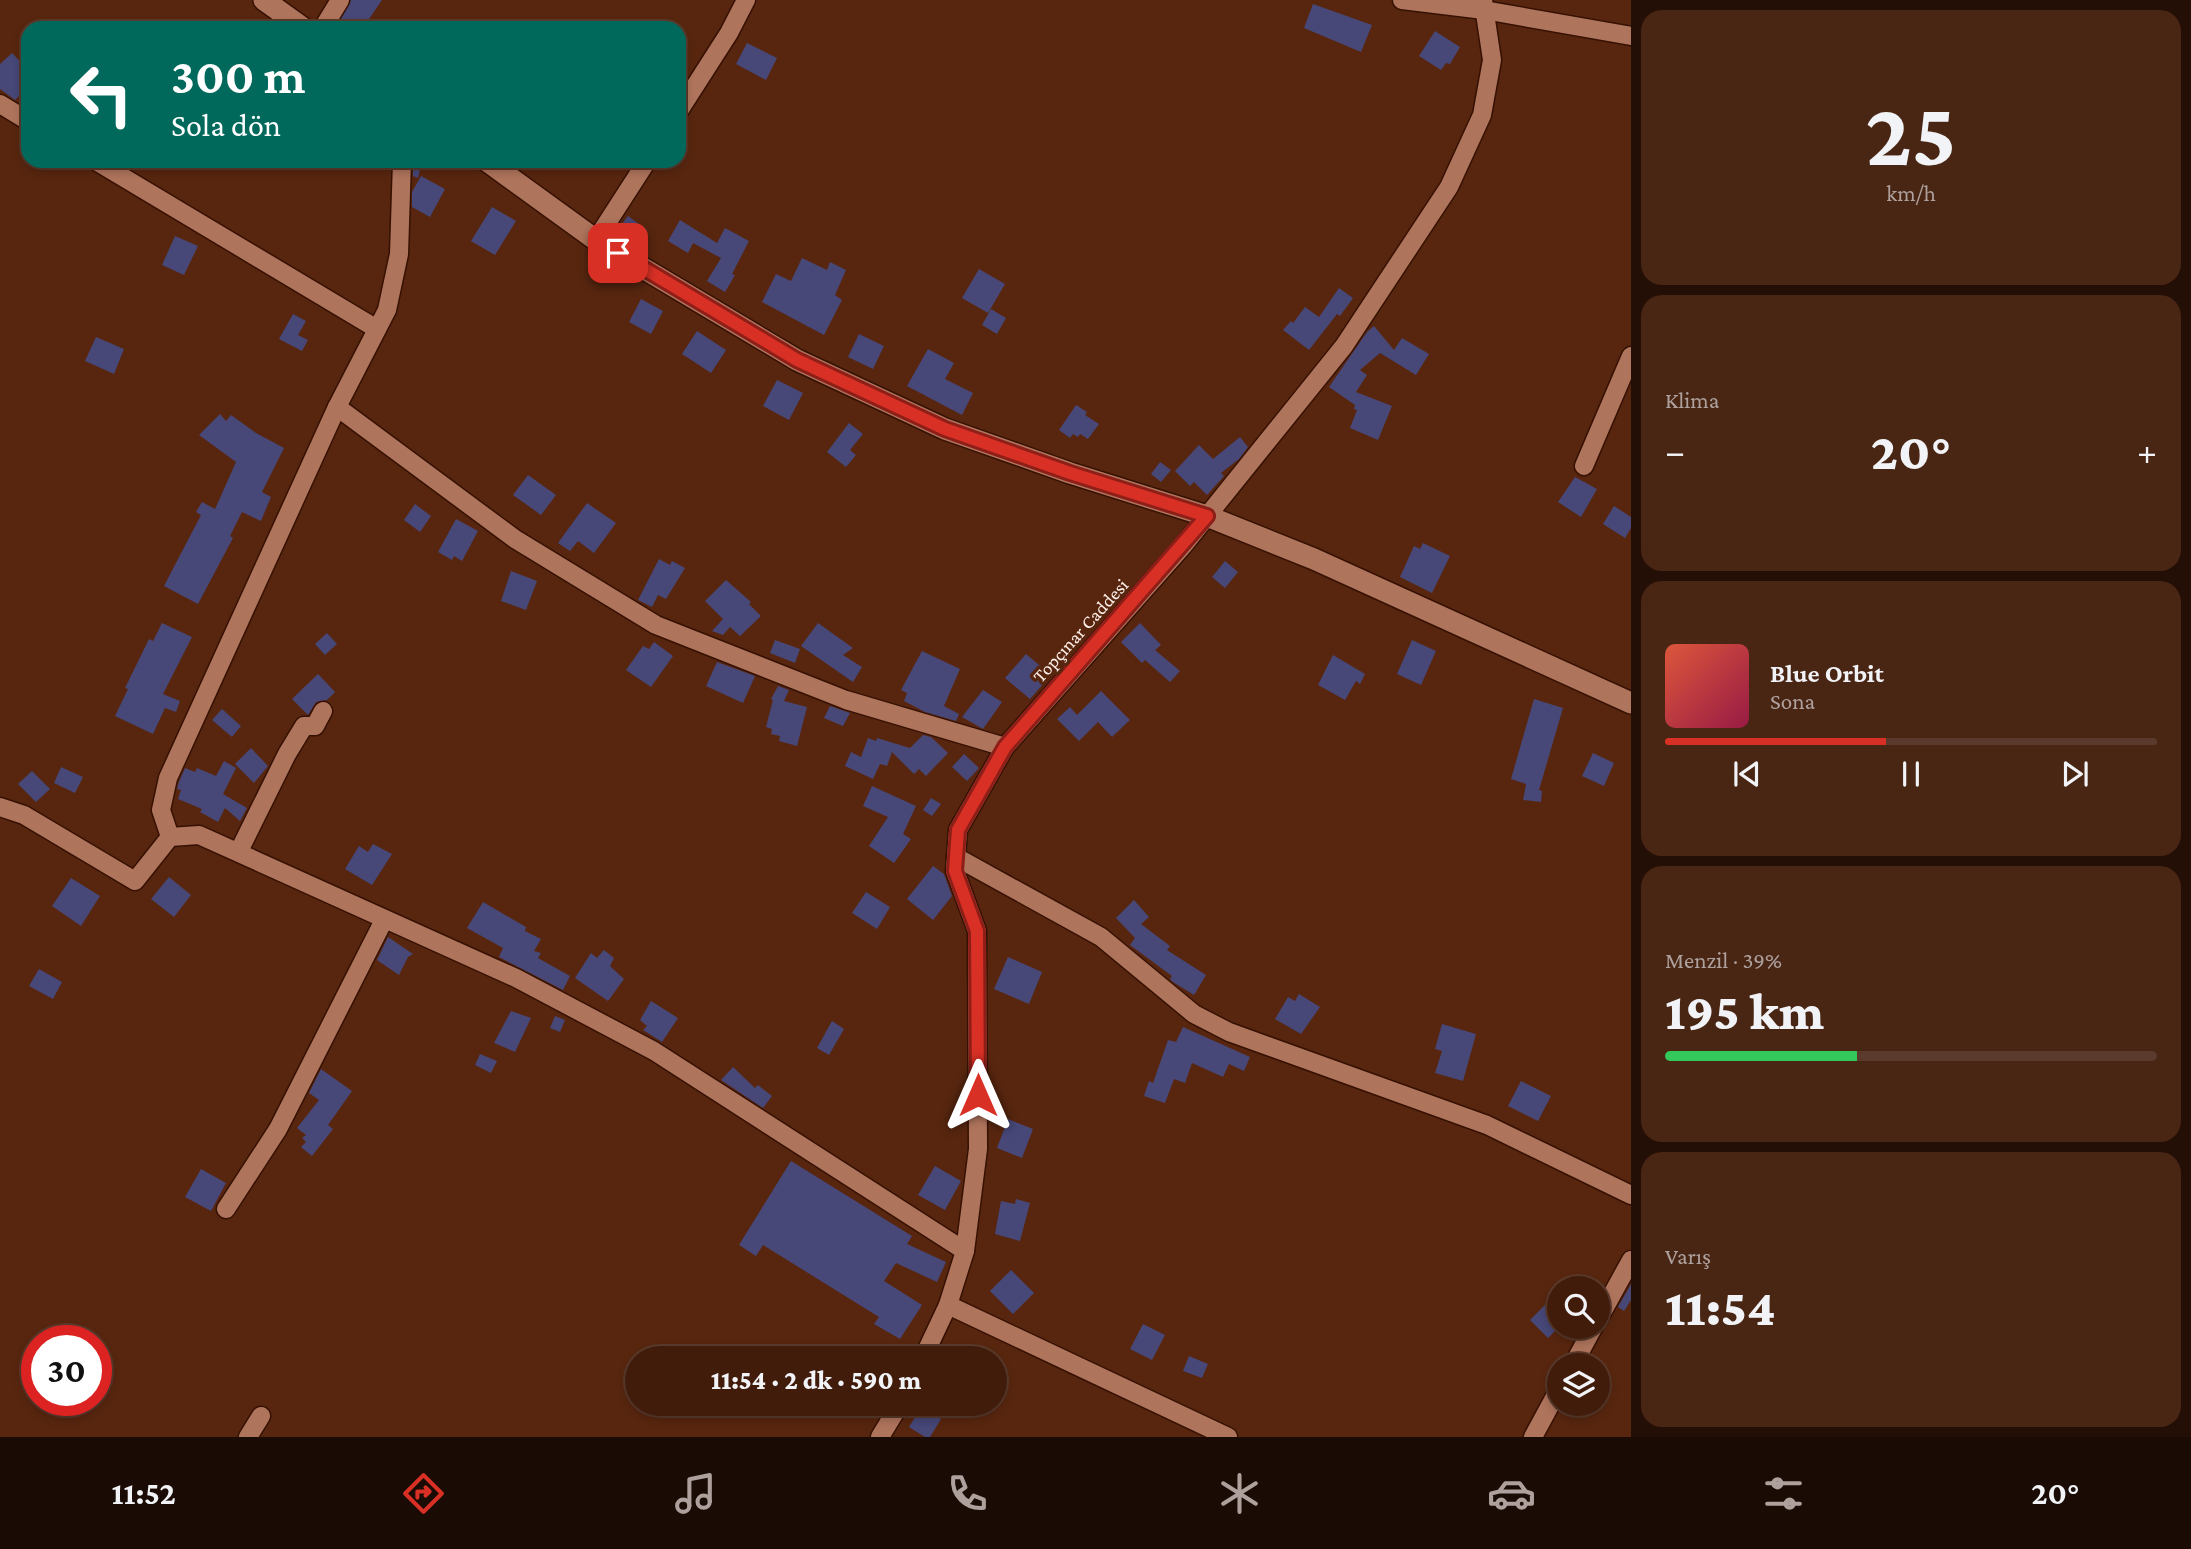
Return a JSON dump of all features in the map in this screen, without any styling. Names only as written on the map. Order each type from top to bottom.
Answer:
[{"type":"street","points":[[264,0],[293,21]]},
{"type":"street","points":[[327,21],[340,0]]},
{"type":"street","points":[[686,100],[729,33],[746,0]]},
{"type":"street","points":[[1402,0],[1484,5],[1631,36]]},
{"type":"street","name":"Topçınar Caddesi","points":[[929,1346],[948,1305],[965,1251],[978,1149],[977,931],[955,871],[958,830],[1005,747],[1207,516],[1343,346],[1449,187],[1482,114],[1490,74],[1492,60],[1484,5]]},
{"type":"street","points":[[0,104],[21,117]]},
{"type":"street","points":[[108,168],[377,328]]},
{"type":"street","points":[[170,837],[161,810],[168,778],[337,407],[387,310],[399,254],[402,168]]},
{"type":"street","points":[[497,168],[596,240],[797,360],[945,429],[1070,473],[1207,516],[1314,559],[1631,703]]},
{"type":"street","points":[[596,240],[642,168]]},
{"type":"street","points":[[1584,466],[1631,356]]},
{"type":"street","points":[[337,407],[515,539],[656,625],[846,700],[1005,747]]},
{"type":"street","points":[[239,851],[304,726],[315,726],[323,711]]},
{"type":"street","points":[[0,807],[24,815],[135,881],[170,837],[199,835],[516,978],[654,1051],[965,1251]]},
{"type":"street","points":[[956,857],[1101,937],[1194,1014],[1229,1032],[1487,1125],[1631,1195]]},
{"type":"street","points":[[226,1209],[278,1129],[384,920]]},
{"type":"street","points":[[1610,1298],[1631,1260]]},
{"type":"street","points":[[948,1305],[1228,1437]]},
{"type":"street","points":[[1533,1437],[1547,1411]]},
{"type":"street","points":[[248,1437],[261,1416]]},
{"type":"street","points":[[880,1437],[893,1416]]},
{"type":"building","points":[[351,0],[382,0],[368,21],[340,21]]},
{"type":"building","points":[[1313,4],[1372,25],[1361,52],[1304,28]]},
{"type":"building","points":[[1435,31],[1460,47],[1450,64],[1446,63],[1441,70],[1419,56]]},
{"type":"building","points":[[747,43],[777,58],[766,80],[736,64]]},
{"type":"building","points":[[12,53],[21,63],[21,94],[15,100],[0,89],[0,64]]},
{"type":"building","points":[[413,168],[420,168],[418,178],[413,176]]},
{"type":"building","points":[[421,176],[445,189],[430,217],[412,207],[412,192]]},
{"type":"building","points":[[492,207],[516,221],[495,255],[471,241]]},
{"type":"building","points":[[628,216],[647,230],[635,244],[617,230]]},
{"type":"building","points":[[680,220],[717,243],[725,228],[749,241],[725,292],[707,281],[721,258],[693,243],[688,253],[668,241]]},
{"type":"building","points":[[175,236],[198,246],[184,275],[162,265]]},
{"type":"building","points":[[802,258],[827,270],[830,262],[846,270],[835,295],[842,300],[824,335],[762,302],[776,274],[791,281]]},
{"type":"building","points":[[979,269],[1005,284],[988,313],[962,298]]},
{"type":"building","points":[[1339,288],[1353,298],[1309,350],[1283,330],[1291,321],[1293,323],[1305,307],[1319,317]]},
{"type":"building","points":[[641,299],[663,311],[651,334],[629,322]]},
{"type":"building","points":[[991,309],[1006,318],[997,334],[982,325]]},
{"type":"building","points":[[293,314],[306,321],[298,335],[308,340],[302,351],[279,339]]},
{"type":"building","points":[[1374,326],[1394,350],[1402,338],[1429,354],[1416,375],[1380,353],[1360,370],[1367,375],[1356,392],[1392,406],[1378,440],[1350,428],[1357,410],[1354,409],[1355,405],[1329,387]]},
{"type":"building","points":[[697,331],[726,350],[711,373],[682,354]]},
{"type":"building","points":[[859,334],[884,346],[873,369],[848,357]]},
{"type":"building","points":[[96,337],[124,349],[114,374],[85,361]]},
{"type":"building","points":[[928,349],[954,363],[945,379],[973,393],[962,415],[907,386]]},
{"type":"building","points":[[777,380],[803,393],[789,420],[763,406]]},
{"type":"building","points":[[1076,405],[1099,424],[1088,439],[1080,434],[1078,437],[1073,434],[1070,438],[1059,430]]},
{"type":"building","points":[[220,414],[226,421],[231,415],[284,448],[262,492],[271,497],[261,521],[242,512],[230,536],[233,538],[198,604],[164,586],[201,515],[196,512],[202,502],[215,509],[236,462],[199,435]]},
{"type":"building","points":[[849,423],[863,434],[850,450],[856,455],[846,467],[827,452]]},
{"type":"building","points":[[1240,437],[1248,447],[1239,459],[1221,473],[1224,476],[1207,495],[1194,482],[1190,486],[1175,471],[1199,445],[1213,459]]},
{"type":"building","points":[[1160,462],[1171,470],[1161,482],[1151,474]]},
{"type":"building","points":[[528,475],[556,495],[541,515],[513,495]]},
{"type":"building","points":[[1575,477],[1597,489],[1581,517],[1558,502]]},
{"type":"building","points":[[587,503],[616,523],[594,553],[578,541],[570,551],[558,543]]},
{"type":"building","points":[[415,504],[431,516],[420,532],[404,520]]},
{"type":"building","points":[[1614,506],[1631,517],[1631,528],[1625,538],[1603,524]]},
{"type":"building","points":[[456,519],[478,531],[462,561],[454,556],[452,560],[438,552]]},
{"type":"building","points":[[1423,543],[1450,556],[1432,593],[1400,577],[1414,546],[1420,549]]},
{"type":"building","points":[[659,559],[670,565],[672,561],[685,568],[666,599],[658,595],[652,607],[638,600]]},
{"type":"building","points":[[1225,561],[1238,572],[1225,588],[1212,577]]},
{"type":"building","points":[[511,571],[537,581],[526,610],[501,601]]},
{"type":"building","points":[[726,580],[751,602],[749,604],[761,616],[740,636],[730,627],[723,635],[712,631],[723,619],[705,601]]},
{"type":"building","points":[[162,623],[192,637],[163,694],[180,701],[176,712],[165,708],[153,734],[115,716],[128,689],[125,688],[149,639],[153,641]]},
{"type":"building","points":[[818,623],[853,648],[843,655],[862,667],[853,682],[801,646]]},
{"type":"building","points":[[1140,623],[1161,645],[1155,650],[1180,671],[1170,682],[1145,660],[1142,663],[1121,642]]},
{"type":"building","points":[[327,633],[337,644],[325,655],[315,644]]},
{"type":"building","points":[[775,640],[800,649],[795,663],[770,653]]},
{"type":"building","points":[[1412,640],[1436,651],[1421,685],[1397,674]]},
{"type":"building","points":[[654,642],[673,656],[651,687],[626,670],[643,646],[649,649]]},
{"type":"building","points":[[922,651],[960,669],[944,706],[959,714],[956,721],[925,712],[904,701],[907,693],[901,690]]},
{"type":"building","points":[[1026,654],[1051,675],[1030,699],[1005,678]]},
{"type":"building","points":[[1333,655],[1365,674],[1360,684],[1356,681],[1345,700],[1318,685]]},
{"type":"building","points":[[717,662],[755,676],[743,703],[706,686]]},
{"type":"building","points":[[318,674],[335,692],[327,700],[316,702],[308,715],[292,699]]},
{"type":"building","points":[[778,686],[789,690],[784,701],[807,707],[797,746],[779,741],[780,736],[771,734],[772,729],[766,727],[773,700],[771,699]]},
{"type":"building","points":[[983,690],[1002,702],[983,729],[962,717]]},
{"type":"building","points":[[1101,691],[1130,720],[1112,737],[1098,722],[1079,741],[1057,719],[1070,707],[1077,715]]},
{"type":"building","points":[[1534,699],[1563,708],[1539,790],[1542,791],[1541,802],[1523,800],[1526,784],[1511,779]]},
{"type":"building","points":[[830,706],[850,713],[843,726],[824,718]]},
{"type":"building","points":[[222,709],[241,726],[232,737],[212,720]]},
{"type":"building","points":[[923,735],[931,737],[948,753],[926,776],[919,769],[914,774],[892,752],[887,766],[880,764],[873,779],[845,766],[851,752],[861,757],[868,738],[910,748]]},
{"type":"building","points":[[251,748],[268,766],[254,783],[235,764]]},
{"type":"building","points":[[1593,753],[1614,763],[1604,786],[1582,776]]},
{"type":"building","points":[[964,754],[979,768],[967,781],[952,767]]},
{"type":"building","points":[[224,761],[236,768],[223,794],[247,808],[240,821],[225,808],[218,822],[200,812],[202,809],[178,799],[181,790],[177,789],[185,768],[195,772],[197,768],[216,776]]},
{"type":"building","points":[[61,767],[83,777],[75,793],[54,783]]},
{"type":"building","points":[[32,771],[50,789],[36,802],[18,784]]},
{"type":"building","points":[[872,786],[916,806],[903,834],[911,839],[894,863],[869,846],[888,817],[863,806]]},
{"type":"building","points":[[931,798],[941,804],[932,816],[923,810]]},
{"type":"building","points":[[373,844],[392,854],[372,885],[345,869],[359,846],[368,852]]},
{"type":"building","points":[[933,866],[944,874],[952,896],[933,920],[907,899]]},
{"type":"building","points":[[169,877],[191,895],[174,917],[151,899]]},
{"type":"building","points":[[71,878],[100,896],[81,926],[52,906]]},
{"type":"building","points":[[866,892],[890,907],[877,929],[852,913]]},
{"type":"building","points":[[1134,900],[1149,917],[1141,924],[1170,946],[1167,950],[1206,975],[1194,995],[1173,982],[1170,979],[1172,976],[1130,945],[1135,938],[1116,918]]},
{"type":"building","points":[[483,902],[541,939],[534,951],[541,953],[538,958],[570,976],[563,990],[499,957],[503,948],[467,928]]},
{"type":"building","points":[[388,937],[413,954],[408,957],[399,975],[377,960]]},
{"type":"building","points":[[604,950],[614,958],[610,966],[624,979],[608,1001],[575,978],[591,953],[597,958]]},
{"type":"building","points":[[1008,957],[1042,972],[1029,1004],[994,989]]},
{"type":"building","points":[[39,969],[62,982],[53,999],[29,986]]},
{"type":"building","points":[[1299,994],[1320,1007],[1301,1034],[1275,1019],[1288,997],[1295,1001]]},
{"type":"building","points":[[651,1001],[678,1018],[662,1042],[643,1030],[647,1026],[640,1020]]},
{"type":"building","points":[[511,1011],[531,1018],[515,1052],[494,1043]]},
{"type":"building","points":[[555,1016],[565,1020],[560,1032],[550,1028]]},
{"type":"building","points":[[832,1021],[844,1029],[829,1055],[817,1048]]},
{"type":"building","points":[[1442,1024],[1476,1034],[1463,1081],[1435,1073],[1442,1051],[1435,1049]]},
{"type":"building","points":[[1183,1027],[1250,1057],[1244,1071],[1229,1064],[1223,1077],[1192,1063],[1185,1083],[1174,1079],[1165,1103],[1144,1096],[1149,1081],[1153,1083],[1168,1040],[1176,1042]]},
{"type":"building","points":[[480,1054],[497,1061],[491,1073],[475,1065]]},
{"type":"building","points":[[733,1067],[755,1088],[758,1085],[772,1096],[763,1108],[721,1080]]},
{"type":"building","points":[[321,1069],[352,1091],[328,1125],[333,1129],[312,1156],[301,1147],[306,1142],[302,1138],[306,1135],[297,1128],[319,1100],[309,1093]]},
{"type":"building","points":[[1521,1081],[1551,1096],[1538,1121],[1508,1106]]},
{"type":"building","points":[[1008,1119],[1033,1129],[1022,1158],[997,1148]]},
{"type":"building","points":[[791,1161],[912,1236],[907,1244],[946,1262],[937,1282],[896,1263],[884,1281],[922,1305],[900,1339],[874,1324],[879,1317],[763,1245],[756,1256],[739,1245]]},
{"type":"building","points":[[935,1166],[961,1181],[945,1210],[918,1195]]},
{"type":"building","points":[[201,1169],[226,1183],[211,1211],[185,1197]]},
{"type":"building","points":[[1016,1199],[1030,1203],[1020,1241],[995,1234],[1001,1201],[1015,1204]]},
{"type":"building","points":[[1011,1270],[1034,1293],[1013,1314],[990,1291]]},
{"type":"building","points":[[1631,1284],[1631,1300],[1624,1311],[1618,1307]]},
{"type":"building","points":[[1547,1303],[1547,1337],[1530,1320]]},
{"type":"building","points":[[1143,1324],[1165,1335],[1152,1360],[1130,1349]]},
{"type":"building","points":[[1189,1356],[1208,1364],[1202,1378],[1183,1371]]},
{"type":"building","points":[[916,1416],[937,1416],[941,1419],[930,1437],[925,1437],[909,1427]]},
{"type":"route","points":[[618,253],[797,360],[945,429],[1070,473],[1207,516],[1005,747],[958,830],[955,871],[977,931],[978,1095]]}]
